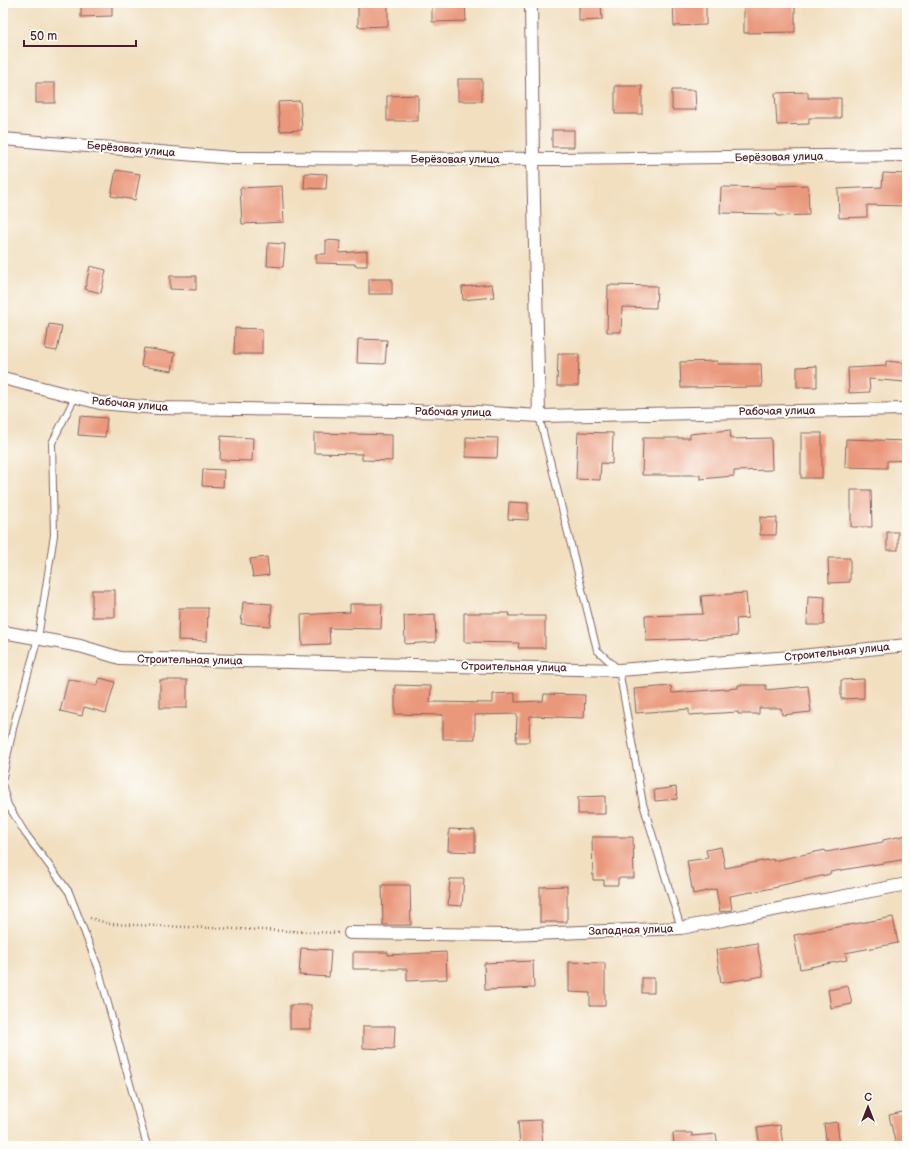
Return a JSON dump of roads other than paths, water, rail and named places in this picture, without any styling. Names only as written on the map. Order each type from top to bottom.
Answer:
[{"type":"street","points":[[532,3],[533,159],[539,416]]},
{"type":"street","name":"Берёзовая улица","points":[[3,139],[232,158],[533,159],[907,156]]},
{"type":"street","name":"Рабочая улица","points":[[3,378],[100,403],[156,408],[478,412],[539,416],[907,409]]},
{"type":"street","name":"Строительная улица","points":[[3,632],[80,646],[120,658],[618,670],[791,657],[907,645]]},
{"type":"street","name":"Западная улица","points":[[350,933],[508,935],[681,928],[907,884]]},
{"type":"lane","points":[[3,777],[14,724],[38,638],[54,535],[52,443],[74,397]]},
{"type":"lane","points":[[539,416],[597,650],[618,670],[643,804],[681,928]]},
{"type":"lane","points":[[3,787],[8,805],[18,822],[69,892],[98,967],[147,1146]]}]
